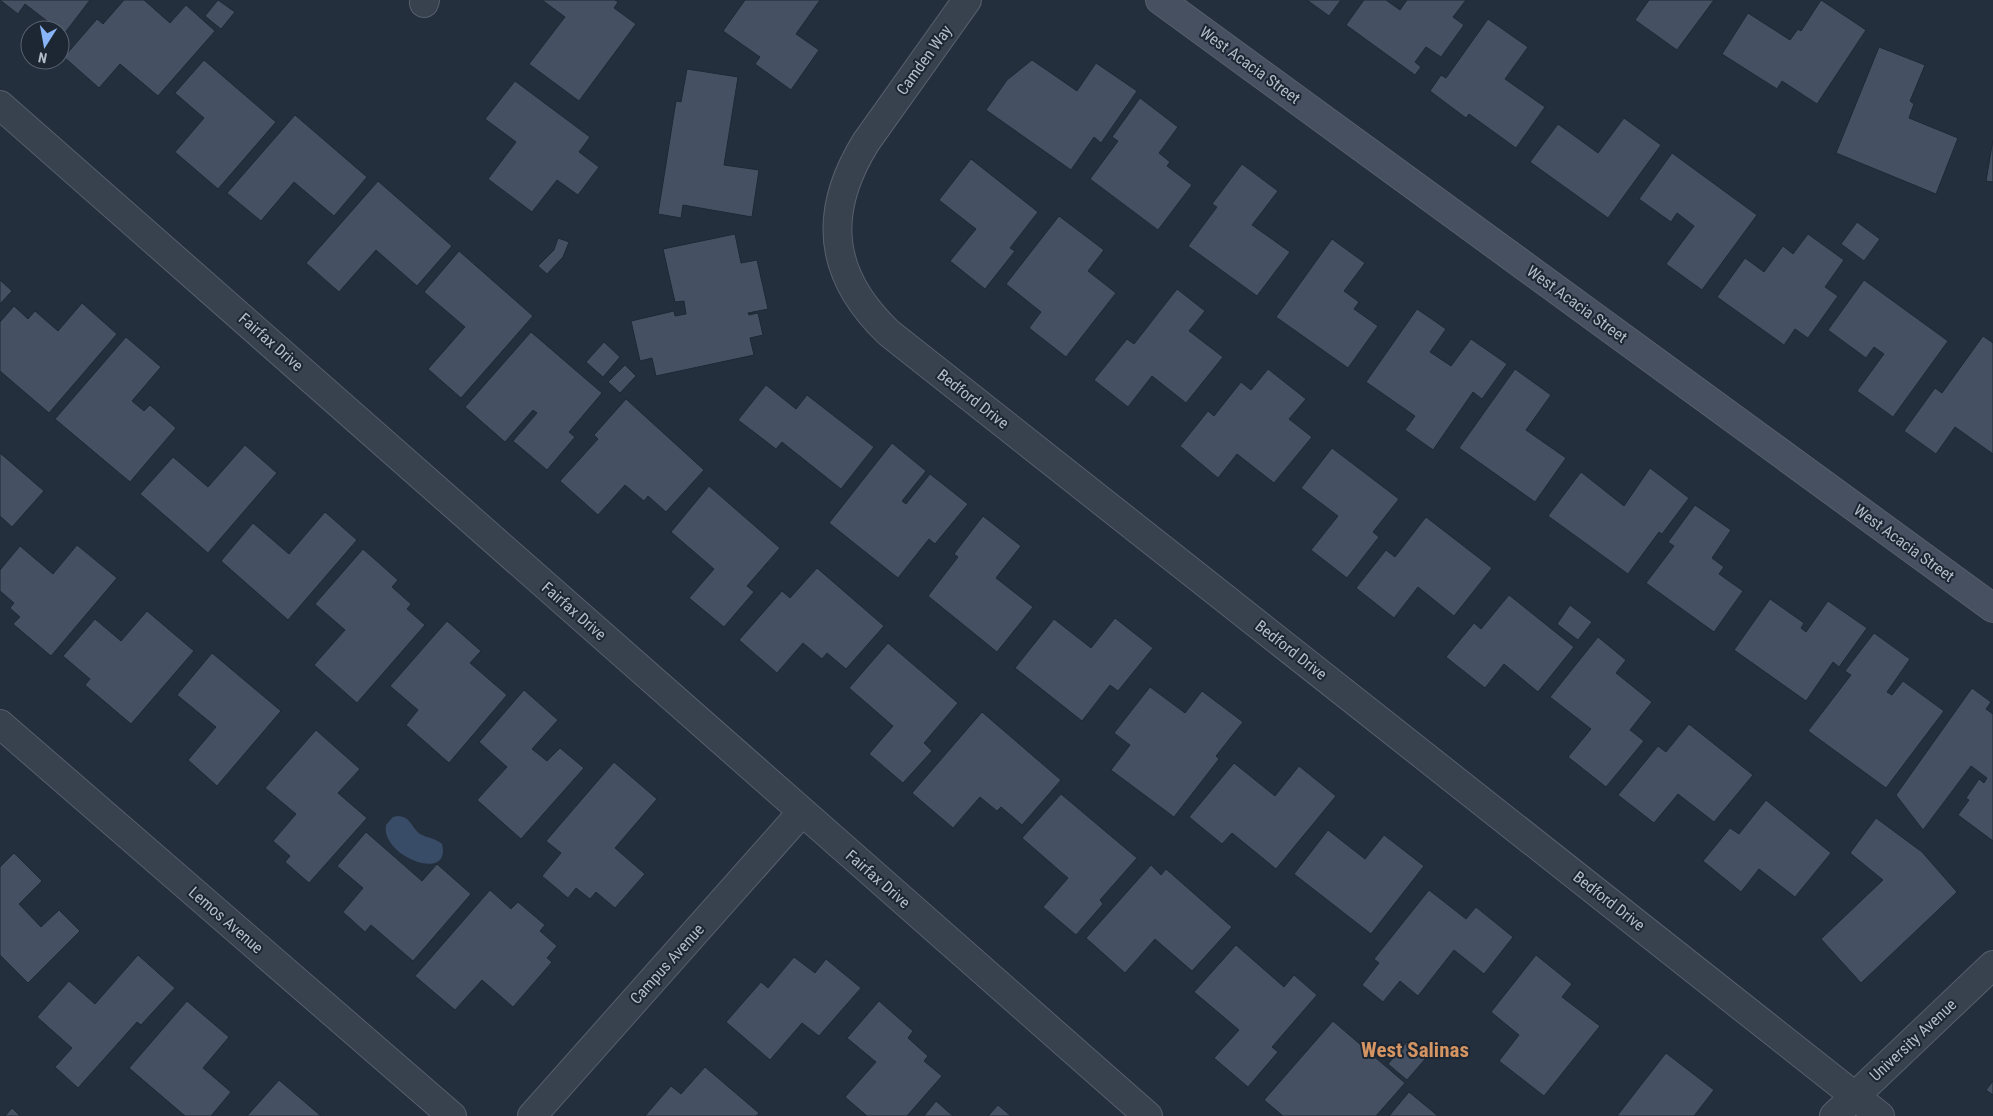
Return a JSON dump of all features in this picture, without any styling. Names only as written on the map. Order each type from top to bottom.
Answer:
[{"type":"street","name":"Camden Way","points":[[881,120],[967,0]]},
{"type":"street","name":"West Acacia Street","points":[[1160,0],[1993,608]]},
{"type":"street","name":"Fairfax Drive","points":[[0,106],[1148,1116]]},
{"type":"street","name":"Bedford Drive","points":[[881,120],[852,164],[843,189],[837,216],[837,240],[842,264],[853,290],[868,313],[889,333],[1880,1116]]},
{"type":"street","name":"Lemos Avenue","points":[[0,724],[452,1116]]},
{"type":"street","name":"Campus Avenue","points":[[532,1116],[802,812]]},
{"type":"street","name":"University Avenue","points":[[1834,1116],[1993,965]]},
{"type":"water","points":[[393,817],[406,818],[420,834],[437,840],[442,844],[442,856],[437,862],[427,864],[416,861],[394,847],[387,836],[386,825]]},
{"type":"building","points":[[0,0],[90,0],[70,26],[70,20],[46,20],[25,4],[18,14]]},
{"type":"building","points":[[124,0],[144,0],[170,23],[186,5],[215,31],[158,96],[120,64],[99,88],[70,62],[70,50],[97,19],[103,24]]},
{"type":"building","points":[[218,0],[235,12],[221,29],[205,16]]},
{"type":"building","points":[[542,0],[615,0],[618,2],[614,8],[636,24],[579,101],[529,64],[565,17]]},
{"type":"building","points":[[745,0],[820,0],[796,34],[819,50],[791,90],[755,64],[760,57],[723,31]]},
{"type":"building","points":[[1307,0],[1341,0],[1329,16]]},
{"type":"building","points":[[1364,0],[1386,0],[1400,10],[1407,0],[1466,0],[1453,17],[1464,25],[1441,57],[1426,47],[1415,62],[1421,67],[1415,75],[1346,25]]},
{"type":"building","points":[[1649,0],[1714,0],[1677,50],[1635,20]]},
{"type":"building","points":[[1821,0],[1866,30],[1817,104],[1782,81],[1777,89],[1722,54],[1748,13],[1790,40],[1798,29],[1801,31]]},
{"type":"building","points":[[1488,19],[1528,47],[1505,79],[1545,107],[1516,148],[1469,114],[1466,118],[1430,91],[1441,75],[1446,78]]},
{"type":"building","points":[[1879,47],[1925,65],[1910,101],[1914,104],[1909,118],[1958,138],[1936,194],[1836,153]]},
{"type":"building","points":[[204,60],[276,122],[218,189],[175,152],[204,118],[175,93]]},
{"type":"building","points":[[1032,60],[1077,91],[1096,63],[1137,91],[1101,143],[1094,137],[1071,170],[986,110],[1007,80]]},
{"type":"building","points":[[687,69],[738,77],[724,165],[759,170],[752,217],[683,205],[681,218],[658,214],[676,101],[681,102]]},
{"type":"building","points":[[515,81],[590,137],[579,152],[599,167],[578,195],[557,180],[532,212],[488,179],[516,142],[485,119]]},
{"type":"building","points":[[1140,98],[1178,127],[1159,153],[1170,162],[1167,166],[1192,185],[1158,230],[1090,179],[1118,141],[1112,137]]},
{"type":"building","points":[[295,115],[367,177],[334,216],[294,182],[261,221],[227,193]]},
{"type":"building","points":[[1624,118],[1661,145],[1608,218],[1530,162],[1558,124],[1598,153]]},
{"type":"building","points":[[1993,140],[1993,182],[1986,181]]},
{"type":"building","points":[[1672,153],[1757,215],[1702,290],[1666,264],[1694,226],[1677,213],[1671,222],[1639,199]]},
{"type":"building","points":[[971,159],[1038,212],[1010,248],[1015,251],[985,289],[950,261],[976,229],[939,200]]},
{"type":"building","points":[[1242,164],[1278,191],[1252,225],[1290,252],[1257,296],[1188,246],[1217,207],[1212,204]]},
{"type":"building","points":[[378,181],[452,246],[417,286],[376,250],[339,292],[306,263]]},
{"type":"building","points":[[1059,216],[1104,250],[1088,271],[1116,293],[1066,357],[1029,328],[1041,312],[1006,284]]},
{"type":"building","points":[[1857,222],[1880,239],[1864,261],[1841,244]]},
{"type":"building","points":[[735,234],[741,263],[757,260],[768,309],[748,313],[749,315],[758,313],[763,335],[750,338],[754,355],[656,376],[652,358],[640,361],[631,321],[674,311],[675,316],[686,314],[684,301],[675,302],[663,249]]},
{"type":"building","points":[[1808,234],[1844,260],[1825,287],[1838,296],[1808,338],[1795,329],[1784,345],[1717,297],[1745,258],[1764,272],[1783,246],[1793,254]]},
{"type":"building","points":[[558,238],[569,242],[563,257],[547,274],[538,266],[554,250]]},
{"type":"building","points":[[1332,239],[1365,263],[1344,291],[1359,302],[1354,309],[1378,326],[1348,368],[1276,317]]},
{"type":"building","points":[[459,251],[533,316],[461,398],[428,369],[465,327],[424,292]]},
{"type":"building","points":[[0,280],[12,291],[0,304]]},
{"type":"building","points":[[1864,280],[1948,341],[1893,417],[1857,391],[1884,354],[1874,347],[1866,358],[1828,330]]},
{"type":"building","points":[[1177,289],[1205,311],[1189,331],[1223,357],[1186,403],[1152,376],[1128,407],[1094,380],[1127,339],[1134,344]]},
{"type":"building","points":[[82,303],[117,334],[49,413],[0,371],[0,322],[14,306],[28,319],[35,311],[58,331]]},
{"type":"building","points":[[1417,309],[1446,329],[1430,352],[1451,366],[1471,339],[1507,364],[1482,399],[1473,392],[1433,450],[1405,430],[1415,416],[1366,382]]},
{"type":"building","points":[[531,332],[602,393],[569,432],[575,437],[547,470],[513,441],[537,413],[533,410],[505,442],[465,407]]},
{"type":"building","points":[[1983,336],[1993,343],[1993,454],[1955,427],[1936,454],[1904,431],[1935,388],[1942,393]]},
{"type":"building","points":[[126,337],[161,367],[132,401],[144,411],[150,405],[176,428],[130,482],[55,419]]},
{"type":"building","points":[[604,342],[620,357],[603,377],[586,362]]},
{"type":"building","points":[[625,365],[636,376],[620,393],[608,382]]},
{"type":"building","points":[[1268,369],[1306,399],[1289,419],[1312,437],[1274,483],[1237,454],[1218,478],[1180,446],[1208,411],[1214,416],[1241,382],[1251,390]]},
{"type":"building","points":[[1515,369],[1551,395],[1526,430],[1566,458],[1535,502],[1459,448]]},
{"type":"building","points":[[766,385],[796,409],[807,395],[874,447],[841,489],[782,442],[776,449],[738,420]]},
{"type":"building","points":[[626,399],[704,470],[666,512],[648,496],[644,501],[625,485],[598,515],[560,481],[598,439],[594,435]]},
{"type":"building","points":[[892,443],[926,471],[902,501],[906,504],[930,474],[968,504],[935,544],[929,539],[898,578],[829,523]]},
{"type":"building","points":[[245,445],[277,473],[208,553],[140,494],[173,457],[208,487]]},
{"type":"building","points":[[1332,448],[1399,499],[1373,532],[1379,537],[1347,578],[1311,550],[1338,516],[1301,488]]},
{"type":"building","points":[[0,453],[44,491],[12,527],[0,516]]},
{"type":"building","points":[[1650,468],[1689,498],[1662,534],[1659,532],[1628,574],[1548,516],[1581,472],[1624,506]]},
{"type":"building","points":[[709,486],[780,548],[747,586],[754,592],[724,627],[689,598],[714,569],[671,532]]},
{"type":"building","points":[[1695,505],[1731,530],[1712,558],[1724,567],[1719,574],[1743,591],[1714,632],[1646,583],[1674,546],[1668,542]]},
{"type":"building","points":[[325,512],[357,540],[288,620],[221,561],[253,523],[289,554]]},
{"type":"building","points":[[983,516],[1021,546],[996,578],[1033,607],[997,652],[928,596],[958,557],[954,554]]},
{"type":"building","points":[[1426,517],[1492,568],[1454,616],[1418,587],[1394,618],[1356,588],[1386,550],[1395,557]]},
{"type":"building","points":[[77,545],[117,578],[51,656],[13,624],[20,617],[10,608],[14,603],[0,591],[0,570],[20,546],[53,574]]},
{"type":"building","points":[[363,549],[398,580],[392,587],[411,604],[407,609],[425,625],[357,703],[314,665],[345,630],[315,604]]},
{"type":"building","points":[[817,568],[884,626],[846,669],[827,653],[822,659],[803,643],[777,673],[739,640],[782,591],[790,598]]},
{"type":"building","points":[[1509,595],[1574,647],[1538,692],[1504,664],[1485,688],[1446,657],[1474,623],[1481,629]]},
{"type":"building","points":[[1770,599],[1804,623],[1801,628],[1806,632],[1828,601],[1867,628],[1839,667],[1833,662],[1806,701],[1734,650]]},
{"type":"building","points":[[1570,605],[1592,622],[1578,640],[1557,624]]},
{"type":"building","points":[[147,611],[194,651],[131,724],[85,685],[90,679],[63,656],[95,619],[121,641]]},
{"type":"building","points":[[1115,618],[1153,648],[1118,691],[1110,685],[1082,721],[1015,668],[1054,619],[1091,648]]},
{"type":"building","points":[[447,621],[481,651],[470,663],[507,695],[449,763],[406,725],[418,710],[390,686]]},
{"type":"building","points":[[1874,633],[1910,659],[1887,692],[1892,695],[1903,681],[1944,711],[1886,788],[1808,731],[1851,675],[1845,671]]},
{"type":"building","points":[[1598,637],[1626,660],[1616,673],[1652,702],[1630,730],[1644,741],[1606,787],[1568,757],[1591,729],[1550,697]]},
{"type":"building","points":[[888,643],[958,703],[924,743],[932,751],[903,783],[869,754],[893,726],[849,688]]},
{"type":"building","points":[[212,653],[281,711],[217,786],[188,760],[216,727],[177,695]]},
{"type":"building","points":[[1150,687],[1185,713],[1202,691],[1243,722],[1216,756],[1219,759],[1174,817],[1111,770],[1130,745],[1114,733]]},
{"type":"building","points":[[1972,688],[1991,702],[1986,709],[1993,714],[1993,841],[1958,815],[1969,800],[1966,798],[1979,779],[1984,783],[1987,778],[1971,766],[1923,830],[1896,795]]},
{"type":"building","points":[[524,690],[558,720],[532,749],[547,761],[560,748],[584,768],[521,839],[477,800],[507,767],[479,742]]},
{"type":"building","points":[[982,712],[1061,780],[1022,825],[1001,807],[997,811],[980,797],[953,828],[912,793]]},
{"type":"building","points":[[1689,724],[1753,775],[1714,822],[1678,794],[1654,823],[1618,795],[1658,746],[1666,752]]},
{"type":"building","points":[[316,730],[360,769],[338,793],[367,818],[309,883],[285,862],[290,856],[273,841],[296,814],[265,788]]},
{"type":"building","points":[[614,762],[657,799],[615,848],[645,874],[615,908],[596,892],[590,899],[576,888],[568,898],[542,876],[561,853],[546,841]]},
{"type":"building","points":[[1234,763],[1275,796],[1299,766],[1336,796],[1276,869],[1232,833],[1222,844],[1189,817]]},
{"type":"building","points":[[1061,794],[1137,858],[1100,900],[1103,904],[1076,935],[1043,907],[1068,878],[1022,838]]},
{"type":"building","points":[[1766,800],[1831,853],[1795,897],[1759,869],[1741,892],[1703,861],[1730,828],[1739,834]]},
{"type":"building","points":[[1876,818],[1922,852],[1957,892],[1861,983],[1821,939],[1883,880],[1850,853]]},
{"type":"building","points":[[1328,830],[1365,859],[1384,835],[1424,866],[1371,934],[1294,874]]},
{"type":"building","points":[[366,832],[422,881],[437,864],[471,894],[413,961],[371,925],[365,932],[343,912],[363,888],[337,866]]},
{"type":"building","points":[[14,853],[42,881],[19,904],[41,927],[59,910],[80,931],[28,983],[0,955],[0,867]]},
{"type":"building","points":[[1151,865],[1161,875],[1166,869],[1232,927],[1192,971],[1155,939],[1125,973],[1086,938]]},
{"type":"building","points":[[490,890],[511,909],[518,902],[545,925],[540,931],[557,946],[547,958],[552,962],[513,1007],[482,980],[455,1010],[415,976]]},
{"type":"building","points":[[1429,890],[1466,919],[1476,907],[1513,937],[1484,974],[1454,950],[1418,996],[1400,981],[1383,1002],[1362,985],[1379,963],[1374,959]]},
{"type":"building","points":[[1236,945],[1284,987],[1294,975],[1317,995],[1272,1047],[1278,1052],[1248,1087],[1214,1058],[1239,1030],[1194,992]]},
{"type":"building","points":[[138,955],[175,988],[141,1025],[137,1022],[78,1088],[55,1067],[72,1048],[37,1017],[69,981],[95,1004]]},
{"type":"building","points":[[1536,955],[1572,984],[1562,997],[1600,1026],[1544,1096],[1499,1061],[1519,1035],[1491,1012]]},
{"type":"building","points":[[794,957],[815,973],[826,959],[861,988],[819,1036],[802,1023],[770,1060],[726,1022],[761,982],[768,988]]},
{"type":"building","points":[[187,1001],[229,1037],[203,1068],[231,1092],[211,1116],[185,1116],[129,1068]]},
{"type":"building","points":[[879,1001],[913,1031],[908,1038],[928,1056],[924,1061],[942,1076],[907,1116],[867,1116],[845,1097],[876,1062],[847,1038]]},
{"type":"building","points":[[1333,1021],[1405,1083],[1376,1116],[1283,1116],[1264,1100]]},
{"type":"building","points":[[1407,1042],[1426,1058],[1407,1080],[1388,1064]]},
{"type":"building","points":[[1666,1053],[1714,1090],[1694,1116],[1617,1116]]},
{"type":"building","points":[[705,1067],[759,1113],[756,1116],[645,1116],[671,1086],[681,1094]]},
{"type":"building","points":[[279,1080],[321,1116],[247,1116]]},
{"type":"building","points":[[1993,1081],[1993,1095],[1986,1090]]},
{"type":"building","points":[[1409,1092],[1438,1116],[1389,1116]]},
{"type":"building","points":[[936,1101],[953,1116],[924,1116]]},
{"type":"building","points":[[998,1105],[1011,1116],[988,1116]]},
{"type":"building","points":[[12,1108],[20,1116],[5,1116]]},
{"type":"district","name":"West Salinas","points":[[1415,1050]]}]
